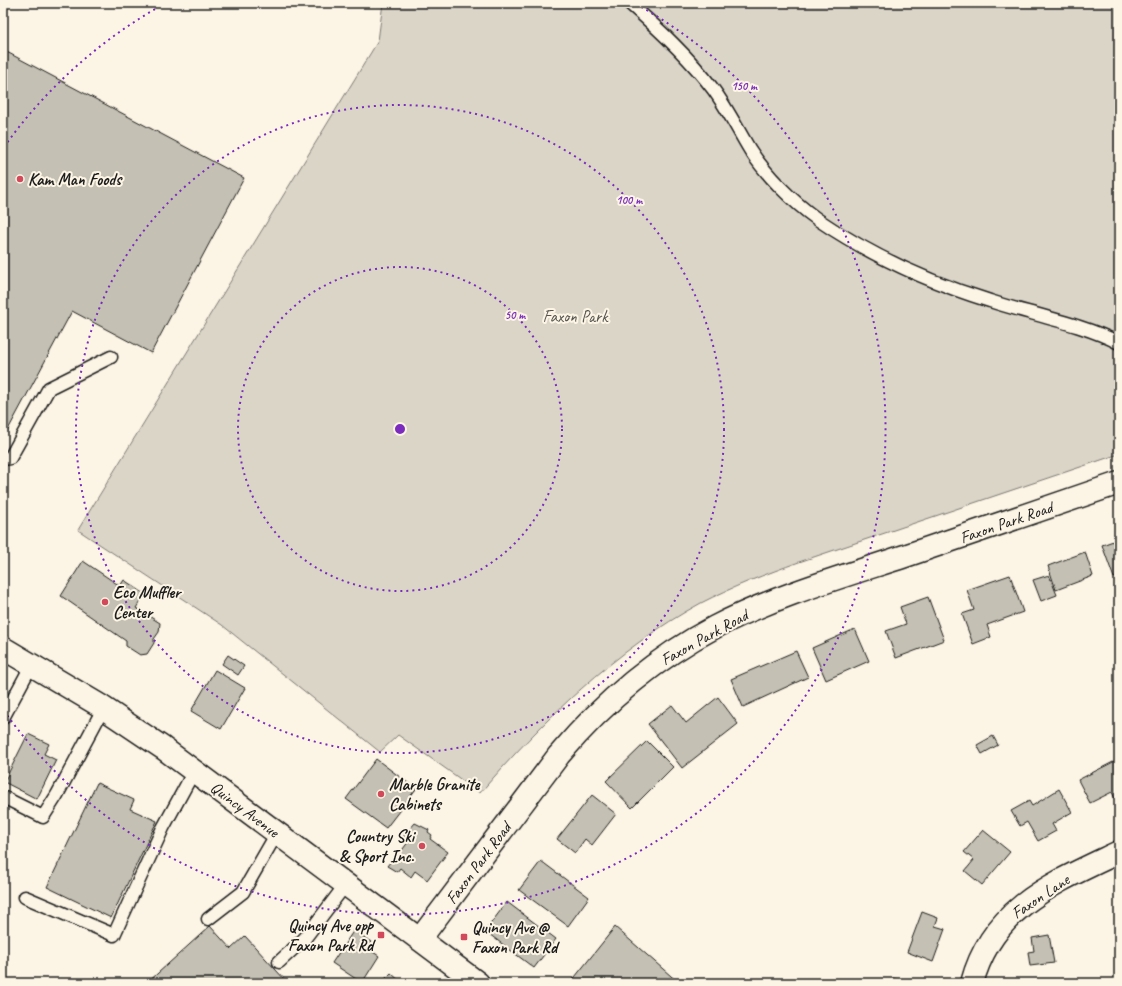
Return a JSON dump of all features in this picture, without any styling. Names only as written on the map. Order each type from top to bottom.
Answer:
[{"type":"street","name":"Faxon Park Road","points":[[420,939],[559,755],[576,735],[622,690],[672,653],[714,628],[786,596],[1119,483]]},
{"type":"street","name":"Quincy Avenue","points":[[3,648],[30,666],[65,685],[103,709],[194,771],[478,983]]},
{"type":"street","name":"Faxon Lane","points":[[972,983],[986,945],[1004,921],[1016,910],[1053,885],[1119,852]]},
{"type":"lane","points":[[629,3],[670,39],[697,68],[715,91],[751,152],[776,182],[816,218],[863,249],[918,275],[975,296],[1090,331],[1119,343]]},
{"type":"lane","points":[[3,459],[10,458],[49,388],[111,358]]},
{"type":"lane","points":[[3,718],[30,666]]},
{"type":"lane","points":[[3,798],[43,817],[57,795],[103,709]]},
{"type":"lane","points":[[25,897],[114,935],[163,828],[194,771]]},
{"type":"lane","points":[[208,919],[243,892],[277,833]]},
{"type":"lane","points":[[279,962],[305,938],[346,884]]},
{"type":"green space","name":"Faxon Park","points":[[383,3],[1119,3],[1119,454],[799,562],[749,581],[701,603],[639,642],[582,688],[529,739],[480,793],[398,735],[380,752],[222,625],[78,530],[378,41]]},
{"type":"building","points":[[3,50],[244,178],[151,353],[72,311],[3,439]]},
{"type":"building","points":[[1119,539],[1119,576],[1114,578],[1102,545]]},
{"type":"building","points":[[1085,552],[1093,576],[1056,590],[1048,566]]},
{"type":"building","name":"Eco Muffler Center","points":[[83,561],[120,586],[124,580],[145,594],[136,608],[160,623],[159,632],[147,654],[140,655],[126,646],[126,641],[61,596]]},
{"type":"building","points":[[1010,575],[1023,612],[987,625],[991,637],[973,644],[962,614],[974,610],[967,590]]},
{"type":"building","points":[[1049,575],[1057,595],[1041,601],[1033,580]]},
{"type":"building","points":[[928,597],[944,640],[896,658],[886,631],[906,624],[900,607]]},
{"type":"building","points":[[855,629],[869,661],[826,680],[812,648]]},
{"type":"building","points":[[796,651],[808,677],[743,707],[731,679]]},
{"type":"building","points":[[228,655],[244,666],[238,675],[222,664]]},
{"type":"building","points":[[215,670],[245,688],[221,729],[191,711]]},
{"type":"building","points":[[718,697],[738,724],[682,768],[648,724],[672,705],[686,723]]},
{"type":"building","points":[[28,734],[49,744],[44,754],[56,760],[37,799],[4,782]]},
{"type":"building","points":[[993,736],[998,745],[982,754],[977,745]]},
{"type":"building","points":[[647,741],[673,767],[632,808],[606,781]]},
{"type":"building","name":"Marble Granite Cabinets","points":[[376,759],[416,789],[386,828],[346,799]]},
{"type":"building","points":[[1119,759],[1119,800],[1116,801],[1112,792],[1090,803],[1078,780]]},
{"type":"building","points":[[97,783],[134,800],[130,809],[157,821],[111,918],[47,887]]},
{"type":"building","points":[[1059,789],[1072,812],[1052,824],[1056,831],[1038,841],[1027,822],[1020,826],[1011,811],[1029,801],[1032,806]]},
{"type":"building","points":[[592,795],[616,814],[592,845],[585,839],[575,853],[557,839]]},
{"type":"building","name":"Country Ski & Sport Inc.","points":[[415,823],[429,830],[428,832],[432,835],[430,839],[448,852],[427,880],[415,871],[411,877],[400,868],[397,872],[387,866],[391,861],[393,862],[409,841],[403,837]]},
{"type":"building","points":[[983,830],[1010,852],[982,885],[965,871],[974,860],[964,852]]},
{"type":"building","points":[[541,861],[589,897],[568,926],[519,890]]},
{"type":"building","points":[[507,902],[556,939],[534,968],[485,931]]},
{"type":"building","points":[[922,912],[938,918],[935,926],[945,929],[933,962],[907,952]]},
{"type":"building","points":[[210,926],[231,949],[245,936],[286,981],[284,983],[147,983]]},
{"type":"building","points":[[615,927],[679,983],[571,982]]},
{"type":"building","points":[[354,930],[371,942],[367,948],[379,956],[362,983],[332,963]]},
{"type":"building","points":[[1049,935],[1054,963],[1030,966],[1028,952],[1034,951],[1032,938]]},
{"type":"building","points":[[391,973],[402,983],[381,983]]},
{"type":"building","points":[[893,978],[910,983],[892,983]]},
{"type":"place","name":"Kam Man Foods","points":[[20,179]]},
{"type":"place","name":"Eco Muffler Center","points":[[105,602]]},
{"type":"place","name":"Marble Granite Cabinets","points":[[381,794]]},
{"type":"place","name":"Country Ski & Sport Inc.","points":[[422,846]]},
{"type":"place","name":"Quincy Ave opp Faxon Park Rd","points":[[381,935]]},
{"type":"place","name":"Quincy Ave @ Faxon Park Rd","points":[[464,937]]}]
